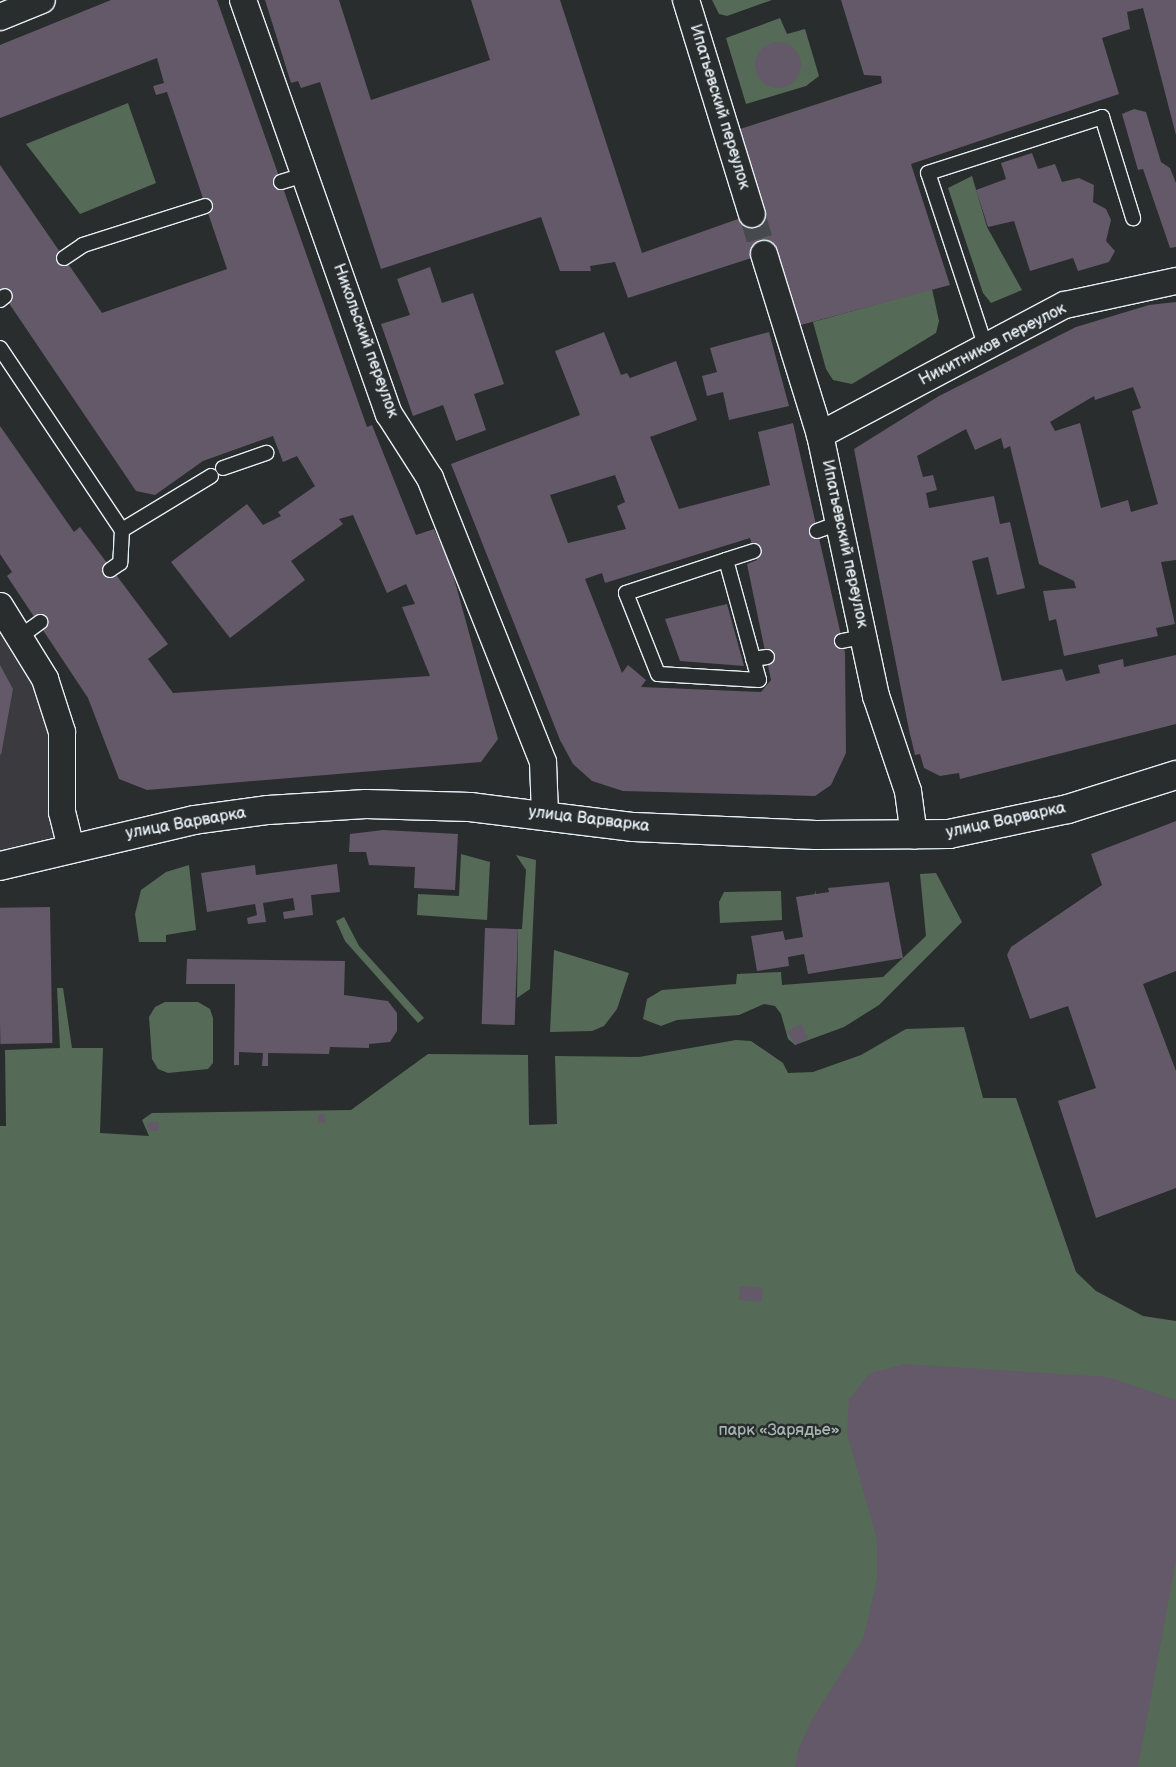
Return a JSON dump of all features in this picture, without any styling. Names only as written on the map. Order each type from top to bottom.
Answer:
[{"type":"street","points":[[0,17],[42,0]]},
{"type":"street","name":"Никольский переулок","points":[[243,0],[293,178],[389,414],[430,478],[543,762],[544,815]]},
{"type":"street","name":"Ипатьевский переулок","points":[[686,0],[752,214]]},
{"type":"street","name":"Ипатьевский переулок","points":[[764,254],[820,435],[828,527],[853,639],[876,696],[908,791],[914,836]]},
{"type":"street","name":"Никитников переулок","points":[[820,435],[1065,305],[1176,281]]},
{"type":"street","points":[[0,606],[31,629],[62,732],[62,812],[71,848]]},
{"type":"street","name":"улица Варварка","points":[[0,866],[135,831],[268,810],[421,804],[544,815],[634,827],[914,836],[969,831],[1033,817],[1176,775]]},
{"type":"lane","points":[[986,348],[928,173],[1102,117],[1133,218]]},
{"type":"lane","points":[[64,258],[84,245],[205,206]]},
{"type":"lane","points":[[0,348],[122,530],[120,563],[110,570]]},
{"type":"lane","points":[[122,530],[217,472],[266,452]]},
{"type":"lane","points":[[726,560],[760,658],[759,680],[658,674],[626,593],[726,560],[754,552]]},
{"type":"shaded area","points":[[0,627],[37,679],[57,737],[58,836],[0,851]]},
{"type":"green space","points":[[712,0],[772,0],[727,16],[719,14]]},
{"type":"green space","points":[[780,18],[787,34],[805,29],[819,76],[806,86],[746,104],[726,38]]},
{"type":"green space","points":[[128,103],[156,183],[80,214],[26,144]]},
{"type":"green space","points":[[972,176],[987,227],[1022,290],[991,303],[983,293],[948,188]]},
{"type":"green space","points":[[932,289],[939,321],[936,333],[852,384],[833,380],[826,369],[813,322]]},
{"type":"green space","points":[[461,854],[490,862],[487,920],[417,915],[418,894],[459,896]]},
{"type":"green space","points":[[516,855],[536,860],[530,989],[517,998],[518,929],[522,929],[526,870]]},
{"type":"green space","points":[[189,865],[196,930],[166,935],[166,942],[139,942],[135,914],[141,890],[166,872]]},
{"type":"green space","points":[[936,873],[962,922],[879,1005],[844,1027],[795,1045],[788,1039],[781,1014],[775,1006],[764,1004],[739,1015],[677,1020],[661,1026],[643,1019],[647,999],[662,990],[736,984],[737,974],[781,972],[782,985],[883,977],[926,936],[920,874]]},
{"type":"green space","points":[[781,891],[782,920],[720,923],[719,902],[724,892]]},
{"type":"green space","points":[[344,917],[359,946],[424,1018],[418,1023],[345,941],[336,921]]},
{"type":"green space","points":[[554,950],[629,973],[617,1009],[604,1026],[592,1031],[550,1032]]},
{"type":"green space","name":"парк «Зарядье»","points":[[57,988],[63,988],[72,1048],[103,1048],[100,1133],[149,1136],[142,1120],[152,1113],[351,1110],[428,1054],[528,1055],[529,1125],[557,1124],[555,1056],[639,1057],[736,1040],[751,1041],[783,1063],[788,1073],[813,1072],[861,1055],[906,1029],[964,1027],[983,1098],[1016,1098],[1076,1272],[1096,1291],[1143,1316],[1176,1321],[1176,1767],[0,1767],[0,1126],[6,1126],[5,1050],[60,1048]]},
{"type":"green space","points":[[165,1002],[198,1002],[210,1009],[213,1018],[213,1063],[208,1069],[168,1073],[158,1069],[152,1059],[149,1017],[155,1007]]},
{"type":"building","points":[[111,0],[217,0],[367,427],[372,425],[416,535],[434,529],[451,567],[498,739],[481,762],[147,790],[119,779],[88,698],[7,576],[12,572],[0,554],[0,426],[74,532],[80,527],[168,644],[148,659],[173,693],[430,676],[402,607],[415,604],[406,584],[387,593],[353,515],[339,519],[343,524],[291,561],[305,580],[230,638],[171,562],[247,504],[263,525],[281,516],[278,512],[315,486],[297,456],[283,462],[273,436],[203,461],[155,495],[136,491],[0,290],[0,165],[102,313],[227,269],[167,92],[156,95],[153,86],[164,83],[157,58],[0,118],[0,45]]},
{"type":"building","points":[[265,0],[339,0],[371,100],[490,60],[471,0],[560,0],[642,253],[752,214],[734,131],[882,83],[881,76],[864,75],[841,0],[1176,0],[1176,135],[1143,8],[1127,12],[1130,29],[1102,38],[1119,94],[911,164],[950,285],[797,326],[773,251],[628,298],[615,262],[590,266],[591,271],[560,271],[541,217],[381,269],[320,82],[301,88],[298,81],[291,83]]},
{"type":"building","points":[[778,42],[791,46],[797,52],[801,65],[797,78],[791,84],[778,88],[765,84],[759,78],[755,65],[759,52],[765,46]]},
{"type":"building","points":[[1134,109],[1146,112],[1161,162],[1170,168],[1176,183],[1176,247],[1170,248],[1143,169],[1138,170],[1122,114]]},
{"type":"building","points":[[1032,153],[1038,169],[1055,164],[1062,182],[1079,178],[1094,185],[1093,202],[1106,209],[1111,220],[1106,241],[1115,251],[1109,262],[1078,271],[1073,258],[1030,271],[1014,221],[988,227],[976,190],[1006,179],[1001,163]]},
{"type":"building","points":[[430,267],[442,303],[473,293],[504,384],[474,394],[486,430],[456,441],[443,405],[413,416],[381,324],[410,315],[397,279]]},
{"type":"building","points":[[1176,302],[1176,560],[1161,562],[1175,624],[1156,628],[1158,636],[1064,656],[1056,619],[1049,621],[1043,591],[1076,588],[1074,581],[1039,564],[1010,446],[1004,449],[1001,438],[975,450],[966,429],[917,456],[923,477],[933,475],[937,490],[926,493],[929,508],[994,496],[1000,524],[1010,522],[1025,588],[997,595],[988,557],[972,561],[1002,681],[1062,669],[1066,681],[1100,673],[1098,665],[1123,659],[1124,667],[1176,655],[1176,724],[960,779],[959,773],[940,776],[924,768],[920,754],[915,755],[854,449],[939,396],[1076,327],[1149,305]],"holes":[[[1133,387],[1141,408],[1132,411],[1158,504],[1131,512],[1128,500],[1101,508],[1080,423],[1055,431],[1050,422],[1094,396],[1095,400]]]},
{"type":"building","points":[[604,332],[621,375],[627,373],[630,378],[676,361],[697,420],[650,437],[679,509],[770,485],[758,432],[793,423],[845,653],[846,753],[831,785],[815,796],[623,791],[592,781],[573,764],[560,740],[451,464],[580,415],[555,351]],"holes":[[[615,475],[625,502],[617,506],[626,529],[568,543],[550,495]],[[750,538],[757,560],[747,564],[771,680],[761,692],[641,687],[646,680],[628,665],[622,673],[585,579],[602,573],[605,583]]]},
{"type":"building","points":[[769,332],[789,406],[729,420],[723,392],[707,396],[702,376],[717,372],[710,348]]},
{"type":"building","points":[[727,604],[744,666],[680,661],[665,619]]},
{"type":"building","points":[[0,665],[13,689],[1,755],[0,754]]},
{"type":"building","points":[[1176,821],[1176,971],[1143,984],[1176,1071],[1176,1188],[1096,1218],[1058,1101],[1096,1088],[1068,1006],[1030,1019],[1007,955],[1011,947],[1102,885],[1091,854]]},
{"type":"building","points":[[383,830],[458,834],[455,890],[414,888],[415,867],[369,865],[366,852],[349,852],[350,834]]},
{"type":"building","points":[[337,864],[340,892],[311,895],[313,915],[284,919],[283,912],[295,910],[293,898],[263,903],[266,922],[248,924],[247,918],[257,915],[255,904],[207,912],[201,873],[255,865],[256,875]]},
{"type":"building","points":[[889,882],[903,958],[808,974],[804,954],[788,957],[789,966],[757,971],[751,936],[783,931],[785,940],[803,937],[796,897],[815,894],[815,890],[816,894],[829,892],[828,888]]},
{"type":"building","points":[[50,907],[52,1043],[0,1044],[0,908]]},
{"type":"building","points":[[485,928],[518,929],[515,1025],[482,1024]]},
{"type":"building","points":[[187,959],[345,961],[344,995],[388,1001],[397,1013],[397,1031],[390,1042],[369,1044],[369,1048],[330,1047],[329,1054],[268,1053],[268,1066],[262,1066],[263,1053],[239,1052],[239,1065],[234,1065],[235,984],[186,984]]},
{"type":"building","points":[[801,1024],[808,1038],[795,1045],[788,1031]]},
{"type":"building","points":[[318,1114],[325,1114],[325,1123],[318,1123]]},
{"type":"building","points":[[148,1122],[159,1122],[159,1131],[148,1131]]},
{"type":"building","points":[[740,1286],[763,1288],[762,1302],[739,1300]]},
{"type":"building","points":[[905,1364],[1108,1377],[1176,1400],[1176,1560],[1138,1767],[795,1767],[799,1747],[814,1716],[863,1639],[877,1580],[877,1540],[847,1433],[849,1399],[870,1373]]},
{"type":"tunnel","points":[[752,214],[764,254]]}]
